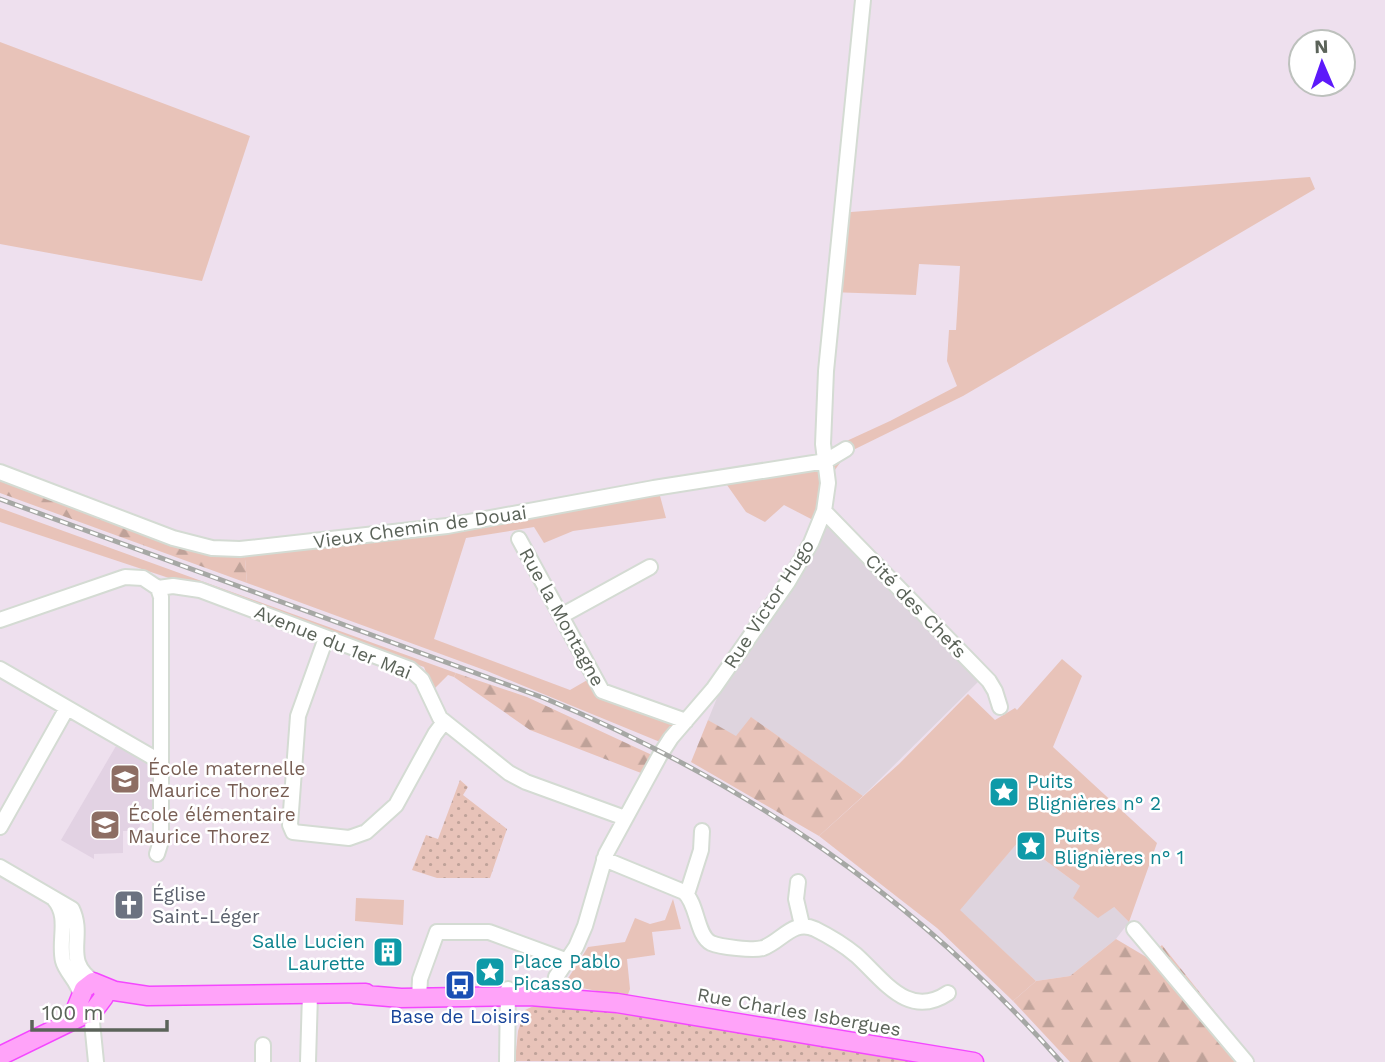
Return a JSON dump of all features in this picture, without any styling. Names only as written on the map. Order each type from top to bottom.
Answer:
[{"type":"main road","name":"Rue Charles Isbergues","points":[[99,984],[115,991],[148,996],[354,994],[385,998],[508,992],[552,994],[974,1062]]},
{"type":"main road","points":[[84,1010],[105,994],[99,984]]},
{"type":"main road","name":"Rue Charles Isbergues","points":[[0,1056],[84,1010],[148,996]]},
{"type":"street","name":"Rue Victor Hugo","points":[[552,994],[556,977],[568,961],[585,926],[604,859],[662,751],[714,688],[788,582],[811,543],[824,511],[828,490],[823,444],[826,370],[863,0]]},
{"type":"street","name":"Vieux Chemin de Douai","points":[[0,472],[173,538],[212,548],[240,550],[447,526],[644,490],[826,461],[846,449]]},
{"type":"street","name":"Cité des Chefs","points":[[824,511],[989,681],[1000,707]]},
{"type":"street","name":"Rue la Montagne","points":[[519,538],[601,691],[686,721]]},
{"type":"street","points":[[561,616],[650,567]]},
{"type":"street","name":"Avenue du 1er Mai","points":[[0,620],[129,576],[144,578],[158,588],[173,586],[200,590],[414,671],[422,680],[435,711],[444,722],[514,777],[625,818]]},
{"type":"street","points":[[157,854],[161,841],[161,597],[158,588]]},
{"type":"street","points":[[326,638],[298,716],[290,825],[293,832],[349,838],[366,832],[396,806],[444,722]]},
{"type":"street","points":[[0,669],[161,762]]},
{"type":"street","points":[[0,827],[67,708]]},
{"type":"street","points":[[702,831],[701,850],[687,894],[707,940],[715,944],[758,949],[802,925],[818,930],[848,949],[902,998],[930,1003],[948,993]]},
{"type":"street","points":[[604,859],[687,894]]},
{"type":"street","points":[[0,867],[74,912],[77,964],[85,975],[99,984]]},
{"type":"street","points":[[798,883],[796,899],[802,925]]},
{"type":"street","points":[[53,898],[62,911],[64,964],[77,981],[84,1010],[92,1022],[96,1062]]},
{"type":"street","points":[[1133,929],[1246,1062]]},
{"type":"street","points":[[419,995],[420,979],[435,934],[440,931],[489,932],[568,961]]},
{"type":"street","points":[[507,1062],[508,992]]},
{"type":"street","points":[[308,1062],[310,994]]},
{"type":"street","points":[[263,1045],[263,1062],[278,1062]]},
{"type":"shaded area","points":[[828,521],[983,677],[863,796],[752,718],[736,737],[708,720],[717,698],[815,549]]},
{"type":"shaded area","points":[[116,746],[154,766],[154,821],[141,820],[139,831],[123,831],[123,853],[94,854],[94,859],[61,840]]},
{"type":"shaded area","points":[[1019,841],[1080,886],[1114,907],[1129,922],[1116,939],[1070,976],[1036,981],[959,910]]},
{"type":"green space","points":[[0,42],[250,136],[202,281],[0,244]]},
{"type":"green space","points":[[1310,177],[1315,189],[963,396],[847,453],[822,488],[813,520],[784,505],[765,522],[746,512],[720,475],[811,461],[957,386],[947,361],[949,330],[956,330],[960,266],[919,264],[916,295],[829,292],[838,213]]},
{"type":"green space","points":[[0,475],[206,545],[244,547],[247,583],[0,493]]},
{"type":"green space","points":[[657,485],[666,518],[573,531],[544,543],[534,527],[466,538],[434,639],[570,690],[589,679],[677,723],[660,742],[487,671],[247,583],[244,547],[404,527]]},
{"type":"green space","points":[[0,508],[456,673],[454,677],[448,675],[433,690],[424,667],[0,522]]},
{"type":"green space","points":[[1062,659],[1082,676],[1053,747],[1157,843],[1129,922],[1114,907],[1098,918],[1073,898],[1080,886],[1019,841],[960,910],[1036,981],[1013,1001],[937,928],[819,836],[899,764],[968,694],[995,720],[1015,708],[1017,710]]},
{"type":"green space","points":[[456,673],[527,697],[652,755],[641,773],[530,730],[454,677]]},
{"type":"green space","points":[[751,717],[863,796],[819,836],[691,762],[708,720],[736,736]]},
{"type":"green space","points":[[460,780],[468,787],[463,795],[507,829],[490,878],[437,878],[412,870],[426,835],[438,839]]},
{"type":"green space","points":[[356,898],[404,900],[403,925],[355,921]]},
{"type":"green space","points":[[673,899],[681,929],[652,932],[655,955],[627,959],[630,989],[627,997],[572,986],[567,980],[588,947],[625,942],[635,918],[650,924],[665,920]]},
{"type":"green space","points":[[1116,939],[1148,958],[1162,945],[1255,1062],[1070,1062],[1013,1001],[1036,981],[1070,976]]},
{"type":"green space","points":[[538,1004],[619,1011],[919,1062],[515,1061],[518,1031],[525,1010]]},
{"type":"railway","points":[[0,499],[544,698],[689,767],[758,806],[887,897],[948,948],[1006,1003],[1061,1062]]},
{"type":"place","name":"École maternelle Maurice Thorez","points":[[125,779]]},
{"type":"place","name":"Puits Blignières n° 2","points":[[1004,792]]},
{"type":"place","name":"École élémentaire Maurice Thorez","points":[[105,825]]},
{"type":"place","name":"Puits Blignières n° 1","points":[[1031,846]]},
{"type":"place","name":"Église Saint-Léger","points":[[129,905]]},
{"type":"place","name":"Salle Lucien Laurette","points":[[388,952]]},
{"type":"place","name":"Place Pablo Picasso","points":[[490,972]]},
{"type":"place","name":"Base de Loisirs","points":[[460,985]]}]
